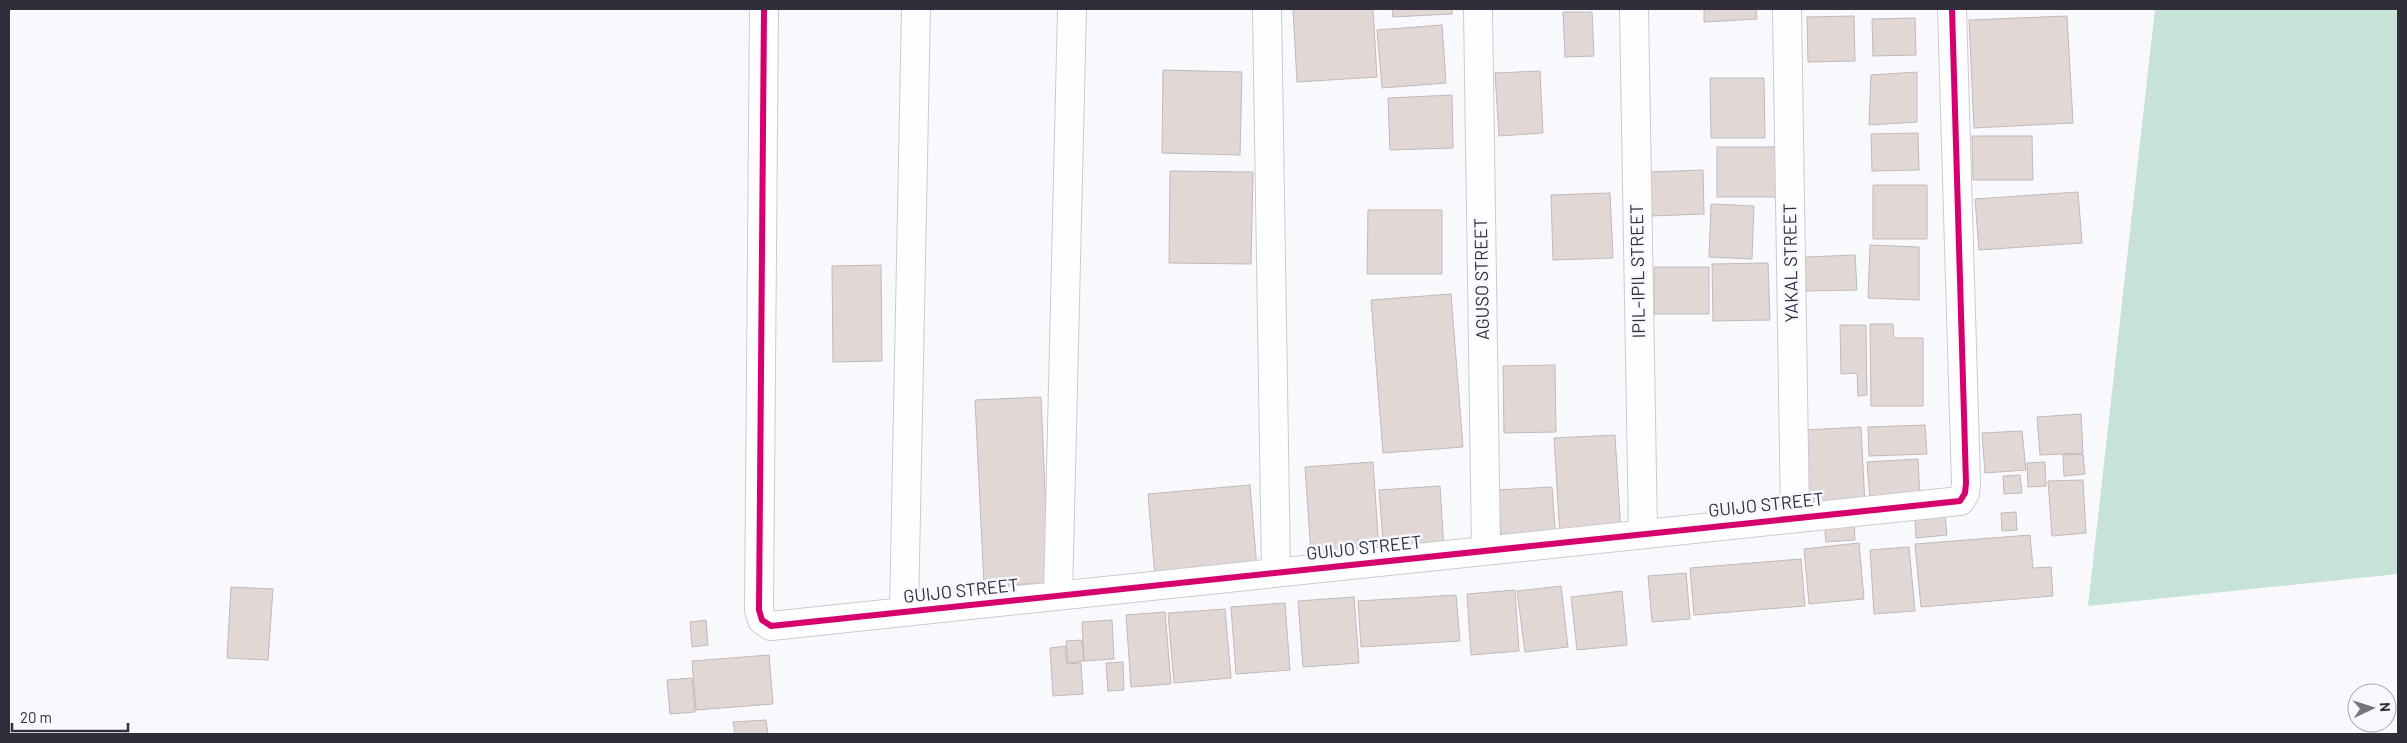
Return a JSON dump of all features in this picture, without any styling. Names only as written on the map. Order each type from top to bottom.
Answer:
[{"type":"street","name":"GUIJO STREET","points":[[764,9],[759,610],[762,620],[771,626],[1960,501],[1965,493],[1966,483],[1952,9]]},
{"type":"street","points":[[904,612],[916,9]]},
{"type":"street","points":[[1058,596],[1072,9]]},
{"type":"street","points":[[1267,9],[1276,572]]},
{"type":"street","name":"AGUSO STREET","points":[[1478,9],[1486,550]]},
{"type":"street","name":"IPIL-IPIL STREET","points":[[1634,9],[1643,534]]},
{"type":"street","name":"YAKAL STREET","points":[[1787,9],[1795,517]]},
{"type":"green space","points":[[2155,9],[2398,9],[2398,574],[2088,606]]},
{"type":"building","points":[[1293,9],[1373,9],[1377,77],[1297,82]]},
{"type":"building","points":[[1392,9],[1452,9],[1452,14],[1393,17]]},
{"type":"building","points":[[1704,9],[1756,9],[1757,19],[1704,22]]},
{"type":"building","points":[[1563,12],[1592,12],[1594,56],[1565,57]]},
{"type":"building","points":[[1854,16],[1855,61],[1808,62],[1807,17]]},
{"type":"building","points":[[2067,16],[2073,123],[1974,128],[1969,20]]},
{"type":"building","points":[[1915,18],[1916,55],[1873,56],[1872,19]]},
{"type":"building","points":[[1442,25],[1446,83],[1382,88],[1377,30]]},
{"type":"building","points":[[1163,70],[1242,72],[1240,155],[1162,153]]},
{"type":"building","points":[[1540,71],[1543,133],[1499,136],[1495,73]]},
{"type":"building","points":[[1917,72],[1917,122],[1869,125],[1871,75]]},
{"type":"building","points":[[1710,78],[1764,78],[1765,138],[1711,138]]},
{"type":"building","points":[[1452,95],[1453,148],[1390,150],[1388,98]]},
{"type":"building","points":[[1918,133],[1919,170],[1872,171],[1871,134]]},
{"type":"building","points":[[1972,136],[2032,136],[2033,180],[1973,180]]},
{"type":"building","points":[[1717,147],[1778,147],[1778,197],[1717,197]]},
{"type":"building","points":[[1703,170],[1704,214],[1650,216],[1649,172]]},
{"type":"building","points":[[1170,171],[1253,172],[1251,264],[1169,263]]},
{"type":"building","points":[[1873,185],[1927,185],[1927,239],[1873,239]]},
{"type":"building","points":[[2078,192],[2082,243],[1979,250],[1975,199]]},
{"type":"building","points":[[1610,193],[1613,258],[1553,260],[1551,195]]},
{"type":"building","points":[[1711,204],[1754,206],[1752,259],[1709,257]]},
{"type":"building","points":[[1368,210],[1442,210],[1442,274],[1367,274]]},
{"type":"building","points":[[1870,245],[1919,247],[1919,300],[1868,298]]},
{"type":"building","points":[[1855,255],[1857,290],[1806,291],[1805,257]]},
{"type":"building","points":[[1768,263],[1770,320],[1713,321],[1712,264]]},
{"type":"building","points":[[881,265],[882,361],[833,362],[832,266]]},
{"type":"building","points":[[1654,267],[1709,267],[1709,314],[1654,314]]},
{"type":"building","points":[[1451,294],[1463,447],[1383,453],[1371,300]]},
{"type":"building","points":[[1870,324],[1893,324],[1894,338],[1923,338],[1923,406],[1871,406]]},
{"type":"building","points":[[1840,325],[1866,325],[1867,395],[1858,396],[1857,373],[1841,374]]},
{"type":"building","points":[[1555,365],[1556,432],[1504,433],[1503,366]]},
{"type":"building","points":[[1041,397],[1049,583],[984,586],[975,400]]},
{"type":"building","points":[[2081,414],[2083,453],[2040,455],[2037,417]]},
{"type":"building","points":[[1925,425],[1927,454],[1869,456],[1868,427]]},
{"type":"building","points":[[1861,427],[1865,506],[1809,509],[1805,430]]},
{"type":"building","points":[[2022,431],[2026,470],[1985,473],[1982,433]]},
{"type":"building","points":[[1615,435],[1621,533],[1560,537],[1554,438]]},
{"type":"building","points":[[2083,454],[2085,474],[2064,476],[2063,455]]},
{"type":"building","points":[[1918,459],[1920,497],[1870,499],[1867,462]]},
{"type":"building","points":[[1373,462],[1379,549],[1311,554],[1305,467]]},
{"type":"building","points":[[2045,462],[2046,486],[2028,487],[2027,463]]},
{"type":"building","points":[[2020,475],[2022,493],[2004,494],[2003,476]]},
{"type":"building","points":[[2083,480],[2086,533],[2052,536],[2048,481]]},
{"type":"building","points":[[1250,485],[1257,568],[1155,577],[1148,494]]},
{"type":"building","points":[[1440,486],[1444,549],[1384,553],[1379,490]]},
{"type":"building","points":[[1552,487],[1556,540],[1502,543],[1497,490]]},
{"type":"building","points":[[2016,512],[2017,530],[2002,531],[2001,513]]},
{"type":"building","points":[[1945,515],[1947,535],[1916,538],[1915,518]]},
{"type":"building","points":[[1854,519],[1855,540],[1826,542],[1824,521]]},
{"type":"building","points":[[2030,535],[2033,568],[2051,567],[2053,596],[1921,607],[1915,544]]},
{"type":"building","points":[[1859,543],[1864,599],[1809,604],[1804,549]]},
{"type":"building","points":[[1909,547],[1915,611],[1874,614],[1870,550]]},
{"type":"building","points":[[1801,559],[1805,606],[1694,615],[1690,568]]},
{"type":"building","points":[[1686,573],[1690,619],[1652,622],[1648,576]]},
{"type":"building","points":[[1561,586],[1568,647],[1525,652],[1517,591]]},
{"type":"building","points":[[231,587],[273,589],[268,660],[227,658]]},
{"type":"building","points":[[1515,590],[1519,651],[1471,655],[1467,594]]},
{"type":"building","points":[[1622,591],[1627,645],[1577,650],[1571,597]]},
{"type":"building","points":[[1456,595],[1460,641],[1361,647],[1358,601]]},
{"type":"building","points":[[1354,597],[1359,663],[1303,667],[1298,601]]},
{"type":"building","points":[[1285,603],[1290,670],[1236,674],[1231,607]]},
{"type":"building","points":[[1225,609],[1231,678],[1174,683],[1168,613]]},
{"type":"building","points":[[1165,612],[1171,684],[1131,687],[1126,615]]},
{"type":"building","points":[[706,620],[708,645],[692,647],[690,622]]},
{"type":"building","points":[[1112,620],[1114,659],[1084,661],[1082,622]]},
{"type":"building","points":[[1082,640],[1084,661],[1068,663],[1066,641]]},
{"type":"building","points":[[1065,646],[1067,664],[1081,663],[1083,694],[1053,696],[1050,648]]},
{"type":"building","points":[[769,655],[773,704],[696,710],[692,661]]},
{"type":"building","points":[[1123,662],[1124,690],[1108,691],[1106,663]]},
{"type":"building","points":[[692,678],[695,712],[670,714],[667,680]]},
{"type":"building","points":[[766,720],[768,734],[735,734],[733,722]]},
{"type":"cycle path","points":[[764,9],[759,610],[762,620],[771,626],[1960,501],[1965,493],[1966,483],[1952,9]]}]
